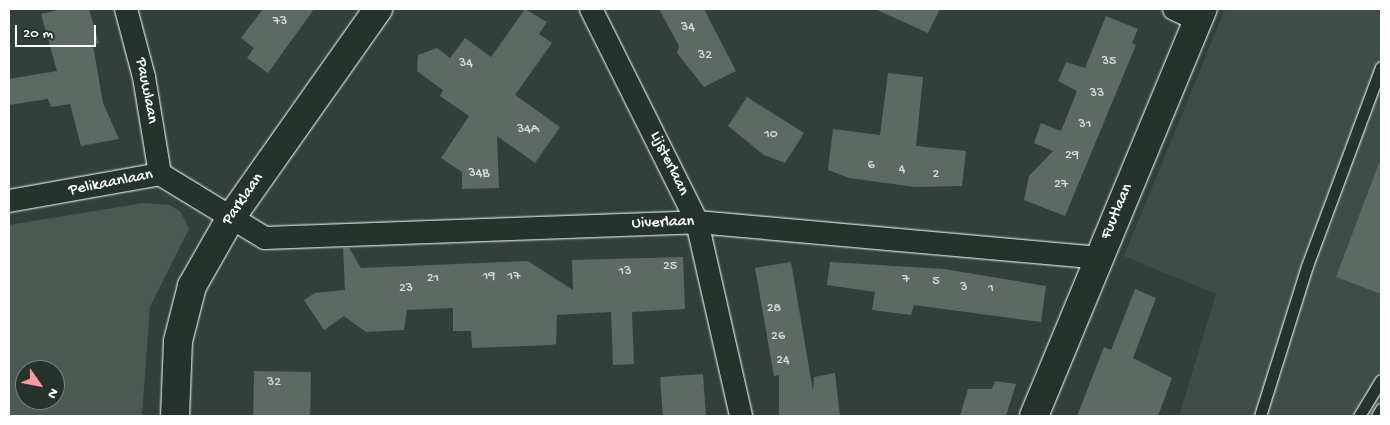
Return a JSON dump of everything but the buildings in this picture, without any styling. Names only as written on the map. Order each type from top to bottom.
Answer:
[{"type":"street","name":"Pauwlaan","points":[[126,9],[144,77],[160,174]]},
{"type":"street","name":"Parklaan","points":[[175,416],[183,313],[196,280],[230,219],[378,9]]},
{"type":"street","name":"Lijsterlaan","points":[[591,9],[697,222],[741,416]]},
{"type":"street","name":"Fuutlaan","points":[[1034,416],[1099,258],[1192,13]]},
{"type":"street","name":"Pelikaanlaan","points":[[9,201],[160,174],[230,219]]},
{"type":"street","name":"Uiverlaan","points":[[230,219],[265,238],[697,222],[1099,258]]},
{"type":"lane","points":[[1260,416],[1307,266],[1381,67]]},
{"type":"lane","points":[[1359,416],[1381,380]]},
{"type":"lane","points":[[1377,416],[1381,408]]},
{"type":"shaded area","points":[[1225,9],[1381,9],[1381,416],[1179,416],[1216,294],[1124,256]]},
{"type":"shaded area","points":[[143,203],[170,205],[181,212],[189,229],[150,307],[142,416],[9,416],[9,225]]}]
